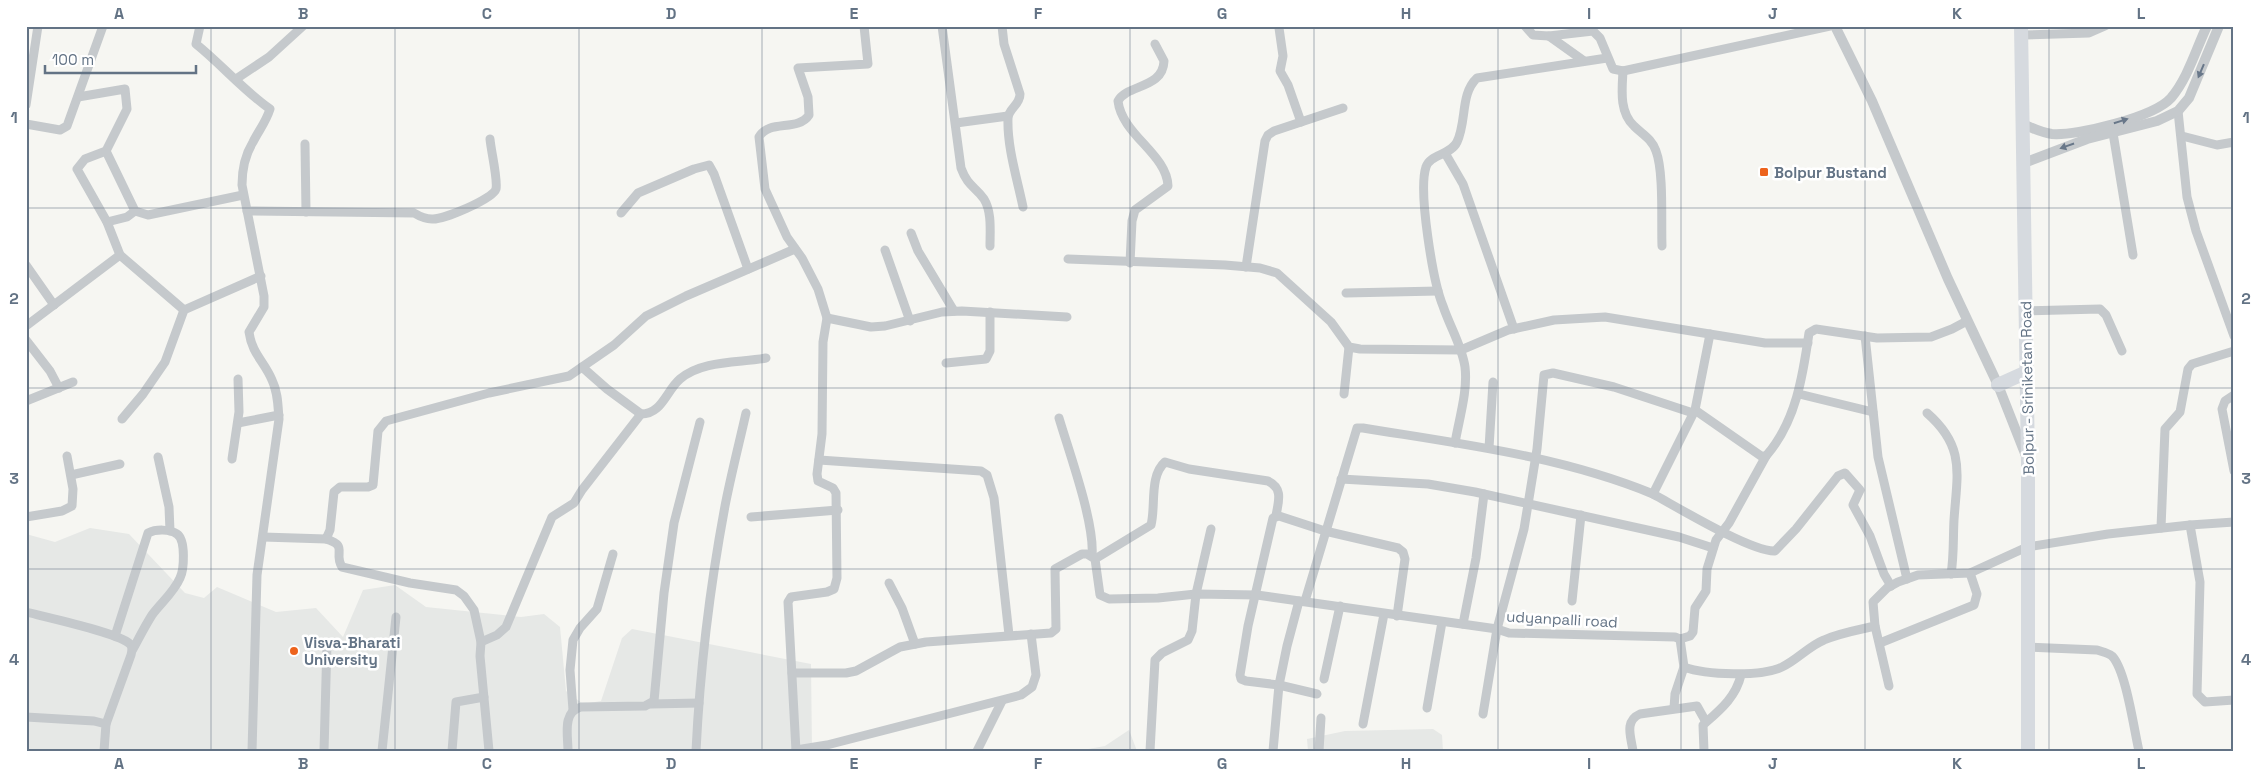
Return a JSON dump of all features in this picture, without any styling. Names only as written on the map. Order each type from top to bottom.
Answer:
[{"type":"main road","name":"Bolpur - Sriniketan Road","points":[[2022,30],[2028,462],[2028,751]]},
{"type":"main road","points":[[1998,385],[2027,372]]},
{"type":"street","points":[[26,105],[38,26]]},
{"type":"street","points":[[26,124],[60,130],[67,126],[103,26]]},
{"type":"street","points":[[200,26],[196,44],[236,79],[243,88],[270,109],[267,120],[252,143],[243,166],[243,195],[261,276],[264,307],[250,326],[248,332],[250,344],[272,380],[277,397],[279,415],[264,537],[256,584],[252,751]]},
{"type":"street","points":[[236,79],[269,57],[303,26]]},
{"type":"street","points":[[864,26],[868,64],[798,68],[808,97],[809,115],[798,123],[771,127],[762,131],[759,137],[765,188],[787,237],[818,289],[827,318],[823,342],[822,434],[817,474],[818,481],[833,488],[836,493],[838,510],[837,578],[834,589],[827,592],[791,597],[788,602],[796,750],[827,745],[1021,695],[1032,687],[1036,675],[1031,634]]},
{"type":"street","points":[[942,26],[961,168],[968,184],[985,201],[988,212],[990,246]]},
{"type":"street","points":[[1002,26],[1004,44],[1020,94],[1019,102],[1008,116],[1009,137],[1023,206]]},
{"type":"street","points":[[1525,26],[1533,35],[1549,36],[1592,31],[1600,38],[1613,69],[1623,72],[1830,26]]},
{"type":"street","points":[[1835,26],[1872,101],[1967,320],[1998,385],[2028,462]]},
{"type":"street","points":[[2022,30],[2089,33],[2105,26]]},
{"type":"street","points":[[2023,124],[2043,132],[2062,134],[2085,131],[2153,110],[2170,98],[2181,83],[2207,26]]},
{"type":"street","points":[[2024,162],[2087,139],[2156,121],[2178,111],[2189,98],[2219,26]]},
{"type":"street","points":[[1279,28],[1283,56],[1280,71],[1288,85],[1301,122]]},
{"type":"street","points":[[1549,36],[1584,61]]},
{"type":"street","points":[[1130,263],[1132,221],[1135,210],[1164,191],[1168,186],[1168,179],[1159,162],[1136,136],[1120,113],[1118,101],[1124,94],[1153,80],[1162,72],[1164,61],[1155,44]]},
{"type":"street","points":[[1455,443],[1465,381],[1461,350],[1438,291],[1429,247],[1424,177],[1428,163],[1451,150],[1457,142],[1464,119],[1467,91],[1477,78],[1607,58]]},
{"type":"street","points":[[1623,72],[1622,100],[1626,115],[1631,124],[1651,140],[1656,151],[1659,165],[1662,246]]},
{"type":"street","points":[[78,97],[125,89],[127,109],[106,151],[85,159],[77,170],[107,222],[120,255],[184,310]]},
{"type":"street","points":[[1246,267],[1265,141],[1268,135],[1274,131],[1343,108]]},
{"type":"street","points":[[2178,111],[2187,197],[2196,231],[2234,336]]},
{"type":"street","points":[[956,123],[1008,116]]},
{"type":"street","points":[[2113,133],[2133,255]]},
{"type":"street","points":[[2182,136],[2217,145],[2234,142]]},
{"type":"street","points":[[247,211],[414,213],[430,220],[440,219],[489,198],[496,190],[497,180],[490,139]]},
{"type":"street","points":[[305,144],[306,212]]},
{"type":"street","points":[[106,151],[135,211],[148,215],[169,212],[243,195]]},
{"type":"street","points":[[1446,153],[1462,184],[1514,329]]},
{"type":"street","points":[[621,213],[638,193],[694,169],[708,166],[714,174],[748,269]]},
{"type":"street","points":[[107,222],[127,217],[135,211]]},
{"type":"street","points":[[911,233],[918,251],[954,311]]},
{"type":"street","points":[[326,539],[329,535],[334,492],[340,487],[368,487],[373,484],[378,431],[386,421],[489,393],[569,376],[614,345],[646,316],[795,249]]},
{"type":"street","points":[[885,250],[910,321]]},
{"type":"street","points":[[26,326],[120,255]]},
{"type":"street","points":[[1068,259],[1246,267],[1277,273],[1331,322],[1349,347],[1344,394]]},
{"type":"street","points":[[26,265],[54,304]]},
{"type":"street","points":[[122,420],[166,362],[184,310],[261,276]]},
{"type":"street","points":[[1346,293],[1438,291]]},
{"type":"street","points":[[2026,311],[2100,309],[2106,315],[2122,352]]},
{"type":"street","points":[[827,318],[871,327],[954,311],[1067,317]]},
{"type":"street","points":[[946,363],[986,359],[990,351],[990,312]]},
{"type":"street","points":[[1349,347],[1400,350],[1461,350],[1514,329],[1554,320],[1605,317],[1765,343],[1808,343]]},
{"type":"street","points":[[1674,708],[1675,694],[1684,667],[1680,639],[1690,636],[1693,632],[1695,608],[1706,591],[1707,569],[1712,548],[1729,523],[1766,456],[1783,432],[1799,394],[1809,333],[1816,329],[1865,336],[1931,337],[1952,329],[1967,320]]},
{"type":"street","points":[[1653,494],[1694,412],[1710,334]]},
{"type":"street","points":[[1865,336],[1873,412],[1884,484],[1907,579]]},
{"type":"street","points":[[26,340],[50,371],[59,388]]},
{"type":"street","points":[[2161,528],[2165,429],[2180,412],[2188,369],[2192,364],[2234,351]]},
{"type":"street","points":[[582,367],[606,389],[641,414],[648,414],[656,410],[680,380],[699,368],[766,358]]},
{"type":"street","points":[[1483,714],[1497,629],[1524,529],[1535,458],[1543,378],[1546,373],[1614,386],[1694,412],[1761,456],[1766,456]]},
{"type":"street","points":[[232,459],[238,423],[238,379]]},
{"type":"street","points":[[26,401],[72,382]]},
{"type":"street","points":[[1489,448],[1493,382]]},
{"type":"street","points":[[1799,394],[1873,412]]},
{"type":"street","points":[[2234,395],[2225,401],[2222,409],[2234,471]]},
{"type":"street","points":[[696,751],[699,703],[712,591],[725,506],[746,413]]},
{"type":"street","points":[[1927,413],[1941,425],[1949,437],[1957,466],[1958,481],[1951,574]]},
{"type":"street","points":[[481,642],[497,635],[506,627],[552,517],[574,503],[641,414]]},
{"type":"street","points":[[238,423],[279,415]]},
{"type":"street","points":[[1059,418],[1087,516],[1093,557]]},
{"type":"street","points":[[651,704],[656,695],[660,624],[674,523],[700,422]]},
{"type":"street","points":[[1273,751],[1279,685],[1287,646],[1357,428],[1489,448],[1535,458],[1627,483],[1653,494],[1762,550],[1775,551],[1796,529],[1838,476],[1845,473],[1859,488],[1860,493],[1853,505],[1870,536],[1884,574],[1891,586]]},
{"type":"street","points":[[26,517],[62,511],[72,506],[74,502],[67,456]]},
{"type":"street","points":[[158,457],[169,507],[170,531]]},
{"type":"street","points":[[819,460],[981,471],[987,475],[994,498],[1009,635]]},
{"type":"street","points":[[792,673],[846,673],[856,671],[900,647],[916,644],[1051,633],[1056,629],[1055,569],[1082,554],[1093,557],[1150,525],[1156,475],[1160,466],[1165,462],[1189,469],[1268,481],[1275,484],[1279,489],[1276,516],[1272,521],[1257,595],[1248,626],[1240,675],[1241,679],[1246,681],[1279,685],[1317,694]]},
{"type":"street","points":[[71,475],[120,464]]},
{"type":"street","points":[[1341,479],[1428,484],[1484,494],[1679,537],[1712,548]]},
{"type":"street","points":[[1463,624],[1476,558],[1484,494]]},
{"type":"street","points":[[752,517],[838,510]]},
{"type":"street","points":[[1572,601],[1581,515]]},
{"type":"street","points":[[1276,516],[1325,531],[1398,548],[1404,552],[1405,559],[1397,616]]},
{"type":"street","points":[[1889,686],[1875,626],[1873,602],[1891,586],[1918,575],[1970,573],[2027,547],[2190,524],[2234,522]]},
{"type":"street","points":[[2190,524],[2200,582],[2197,694],[2205,702],[2234,700]]},
{"type":"street","points":[[1150,751],[1155,660],[1162,653],[1188,640],[1194,620],[1196,594],[1211,529]]},
{"type":"street","points":[[104,751],[106,724],[133,649],[152,616],[180,578],[183,568],[182,542],[180,537],[170,531],[151,531],[146,536],[115,636]]},
{"type":"street","points":[[264,537],[326,539],[339,545],[340,564],[347,569],[410,583],[446,587],[464,596],[474,610],[481,642],[480,656],[489,751]]},
{"type":"street","points":[[568,751],[568,717],[572,710],[570,670],[573,640],[580,628],[597,609],[613,554]]},
{"type":"street","name":"udyanpalli road","points":[[1093,557],[1100,595],[1103,597],[1158,598],[1196,594],[1257,595],[1497,629],[1509,633],[1572,633],[1680,639]]},
{"type":"street","points":[[1880,642],[1974,605],[1977,594],[1970,573]]},
{"type":"street","points":[[889,583],[902,608],[916,644]]},
{"type":"street","points":[[1324,678],[1340,606]]},
{"type":"street","points":[[26,612],[115,636],[130,644],[133,649]]},
{"type":"street","points":[[1363,724],[1384,614]]},
{"type":"street","points":[[382,751],[396,617]]},
{"type":"street","points":[[1427,708],[1442,622]]},
{"type":"street","points":[[1684,667],[1742,674],[1766,673],[1802,656],[1822,640],[1875,626]]},
{"type":"street","points":[[324,751],[327,643]]},
{"type":"street","points":[[2028,647],[2098,650],[2113,657],[2122,676],[2139,751]]},
{"type":"street","points":[[1704,751],[1703,725],[1729,702],[1739,685],[1742,674]]},
{"type":"street","points":[[452,751],[454,705],[459,700],[484,697]]},
{"type":"street","points":[[977,751],[1002,701]]},
{"type":"street","points":[[572,710],[581,707],[630,707],[651,704],[699,703]]},
{"type":"street","points":[[1633,751],[1629,729],[1634,717],[1640,714],[1697,706],[1706,722]]},
{"type":"street","points":[[26,717],[94,721],[106,724]]},
{"type":"street","points":[[1319,751],[1321,718]]},
{"type":"shaded area","name":"Visva-Bharati University","points":[[90,528],[129,534],[185,593],[204,598],[217,587],[276,612],[316,608],[343,637],[363,590],[395,585],[426,607],[521,617],[544,614],[560,627],[566,691],[583,704],[601,701],[622,638],[632,629],[811,664],[812,751],[26,751],[26,534],[55,542]]},
{"type":"shaded area","points":[[1433,729],[1442,735],[1443,751],[1308,751],[1307,739],[1345,731]]},
{"type":"shaded area","points":[[1129,730],[1137,751],[1077,751],[1105,746]]},
{"type":"place","name":"Bolpur Bustand","points":[[1764,172]]},
{"type":"place","name":"Visva-Bharati University","points":[[294,651]]}]
